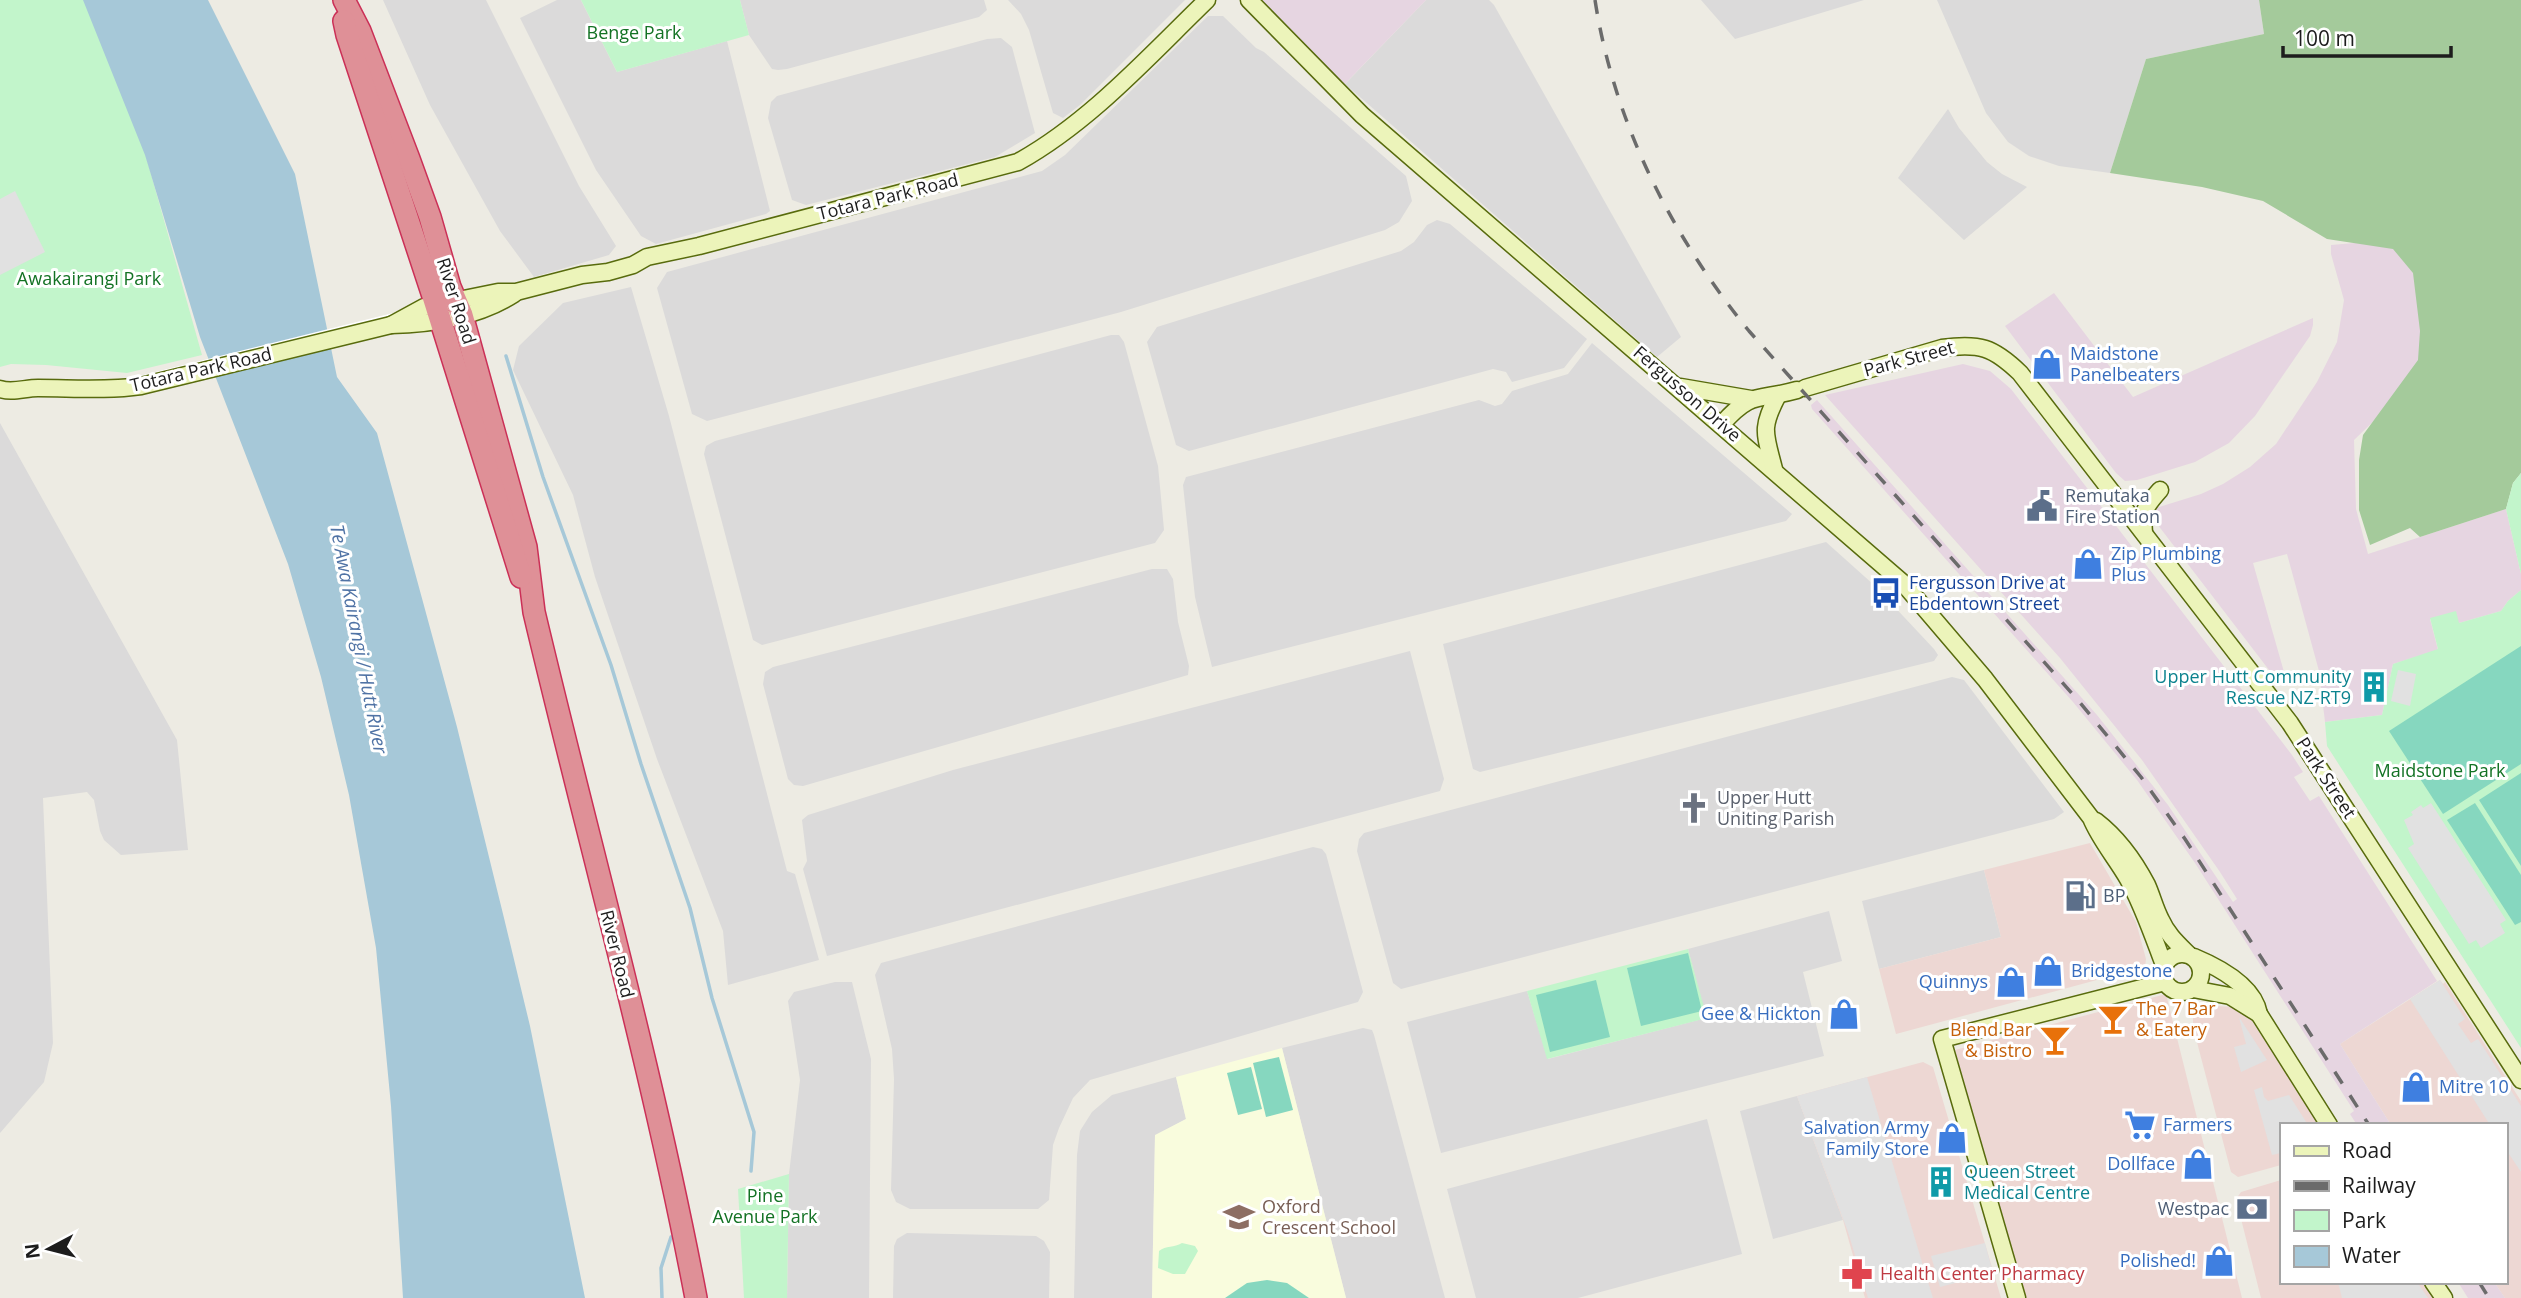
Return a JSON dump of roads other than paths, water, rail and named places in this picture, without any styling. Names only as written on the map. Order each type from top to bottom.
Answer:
[{"type":"highway","name":"River Road","points":[[342,0],[347,35],[449,310],[526,548],[534,611],[678,1207],[696,1298]]},
{"type":"street","name":"Totara Park Road","points":[[3,394],[38,388],[141,386],[391,325],[424,307],[449,310],[500,302],[516,292],[633,265],[647,257],[699,246],[1017,162],[1052,143],[1077,122],[1207,0]]},
{"type":"street","name":"Fergusson Drive","points":[[1249,0],[1362,115],[1903,583],[1986,679],[2091,818],[2099,836],[2137,897],[2164,965]]},
{"type":"street","name":"Park Street","points":[[1678,387],[1751,398],[1774,396],[1942,348],[1973,346],[2000,354],[2020,373],[2290,723],[2521,1080]]},
{"type":"street","name":"Park Street","points":[[1726,428],[1774,396]]},
{"type":"street","points":[[1774,396],[1767,415],[1765,433],[1774,469]]},
{"type":"street","points":[[1726,428],[1733,412],[1751,398]]},
{"type":"street","points":[[2144,533],[2144,509],[2160,490]]},
{"type":"street","name":"Fergusson Drive","points":[[2091,818],[2125,849],[2147,886],[2161,922],[2173,939],[2191,956],[2222,971],[2257,1004],[2259,1014],[2328,1123]]},
{"type":"street","points":[[2191,956],[2201,967],[2200,979],[2193,989],[2176,991],[2165,982],[2164,965],[2171,957],[2191,956]]},
{"type":"street","points":[[2017,1298],[1942,1039],[2165,982]]},
{"type":"street","name":"Fergusson Drive","points":[[2193,989],[2231,996],[2259,1014]]},
{"type":"water","name":"Te Awa Kairangi / Hutt River","points":[[83,0],[208,0],[295,174],[337,377],[377,433],[457,727],[530,1026],[585,1298],[403,1298],[391,1106],[376,948],[349,795],[321,677],[288,564],[200,337],[145,155]]},
{"type":"waterway","points":[[506,356],[543,477],[611,665],[690,908],[712,998],[754,1132],[751,1171]]},
{"type":"waterway","points":[[662,1298],[661,1268],[671,1237]]},
{"type":"railway","points":[[1595,0],[1616,90],[1650,176],[1671,217],[1721,294],[1749,331],[2077,699],[2141,777],[2185,839],[2368,1123]]},
{"type":"railway","points":[[2480,1284],[2489,1298]]},
{"type":"place","name":"Maidstone Panelbeaters","points":[[2047,364]]},
{"type":"place","name":"Remutaka Fire Station","points":[[2042,506]]},
{"type":"place","name":"Zip Plumbing Plus","points":[[2088,564]]},
{"type":"place","name":"Fergusson Drive at Ebdentown Street","points":[[1886,593]]},
{"type":"place","name":"Upper Hutt Community Rescue NZ-RT9","points":[[2374,687]]},
{"type":"place","name":"Upper Hutt Uniting Parish","points":[[1694,808]]},
{"type":"place","name":"BP","points":[[2080,896]]},
{"type":"place","name":"Bridgestone","points":[[2048,971]]},
{"type":"place","name":"Quinnys","points":[[2011,982]]},
{"type":"place","name":"Gee & Hickton","points":[[1844,1014]]},
{"type":"place","name":"The 7 Bar & Eatery","points":[[2113,1019]]},
{"type":"place","name":"Blend Bar & Bistro","points":[[2055,1040]]},
{"type":"place","name":"Mitre 10","points":[[2416,1087]]},
{"type":"place","name":"Farmers","points":[[2140,1125]]},
{"type":"place","name":"Salvation Army Family Store","points":[[1952,1138]]},
{"type":"place","name":"Dollface","points":[[2198,1164]]},
{"type":"place","name":"Queen Street Medical Centre","points":[[1941,1182]]},
{"type":"place","name":"Westpac","points":[[2252,1209]]},
{"type":"place","name":"Oxford Crescent School","points":[[1239,1217]]},
{"type":"place","name":"Polished!","points":[[2219,1261]]},
{"type":"place","name":"Health Center Pharmacy","points":[[1857,1274]]},
{"type":"park label","name":"Benge Park","points":[[634,33]]},
{"type":"park label","name":"Awakairangi Park","points":[[89,279]]},
{"type":"park label","name":"Maidstone Park","points":[[2440,771]]},
{"type":"park label","name":"Pine Avenue Park","points":[[765,1206]]}]
